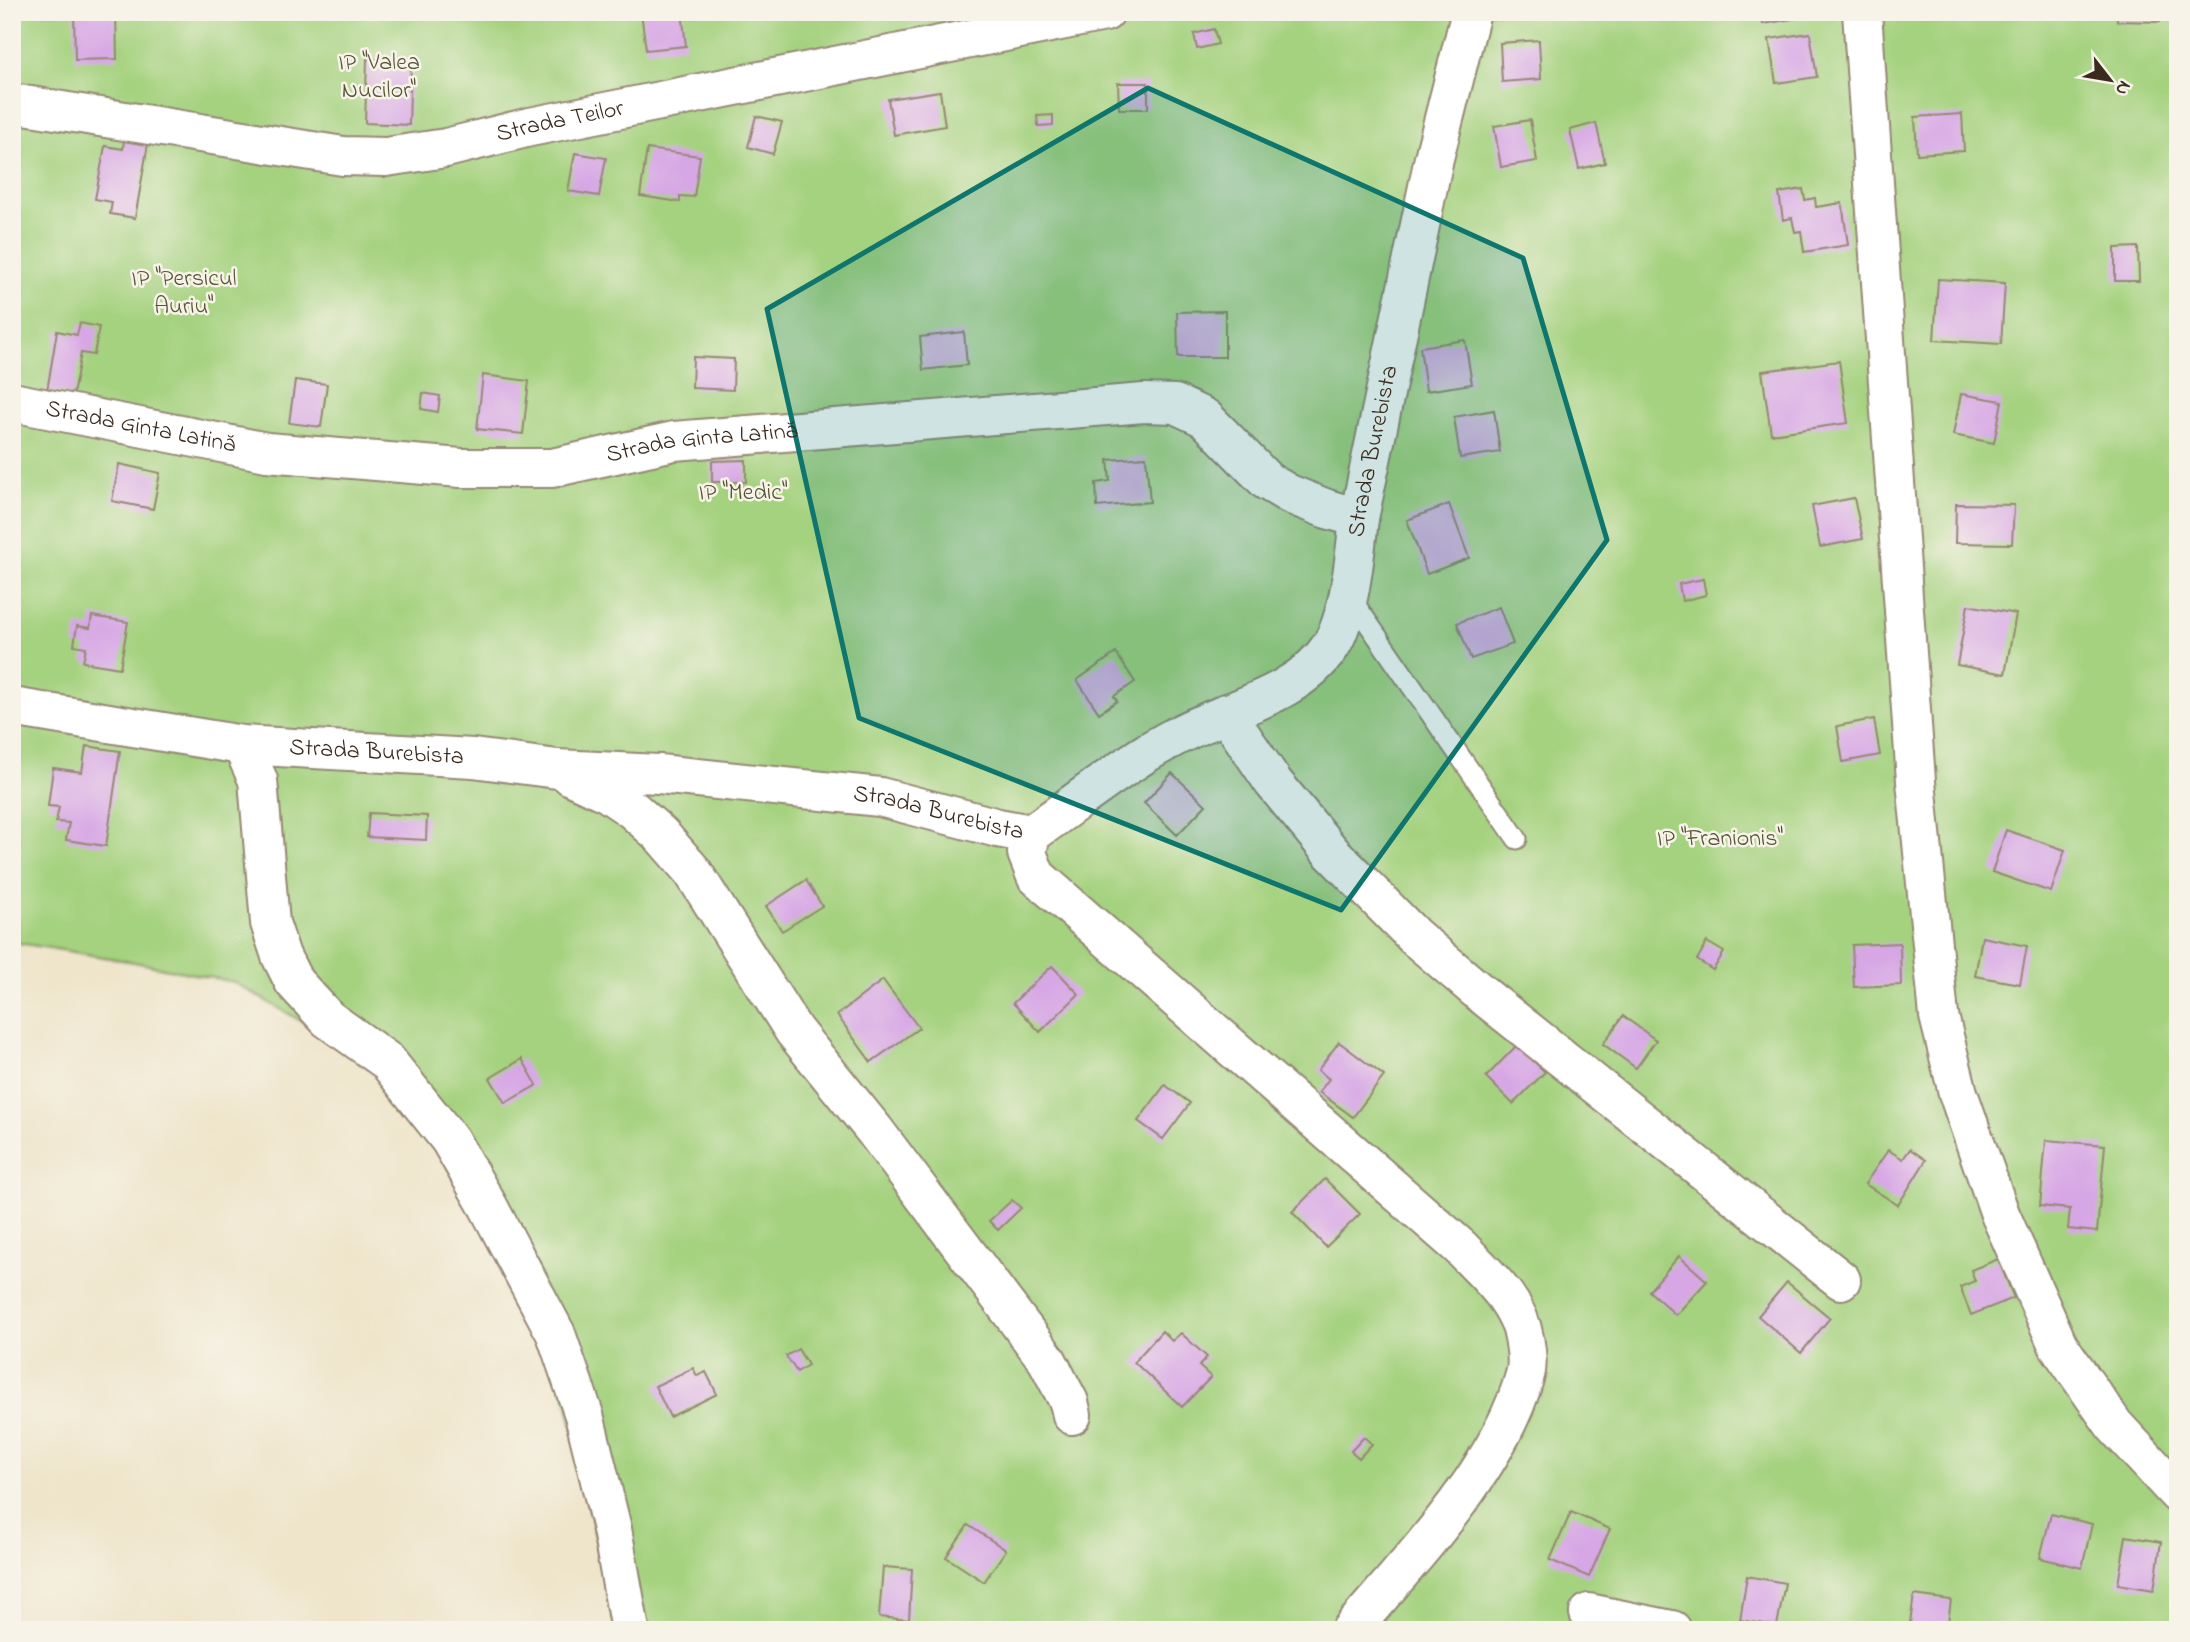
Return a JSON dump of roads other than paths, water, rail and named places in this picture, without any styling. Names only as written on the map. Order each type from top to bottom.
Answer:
[{"type":"street","name":"Strada Teilor","points":[[12,103],[343,156],[386,157],[446,148],[530,127],[1105,12]]},
{"type":"street","name":"Strada Burebista","points":[[12,707],[242,745],[473,758],[557,769],[684,776],[880,797],[1031,834],[1147,753],[1196,726],[1269,695],[1300,677],[1330,646],[1339,628],[1354,565],[1359,518],[1434,158],[1471,12]]},
{"type":"street","points":[[1862,12],[1916,780],[1939,1016],[1958,1093],[2000,1214],[2059,1345],[2113,1425],[2178,1494]]},
{"type":"street","name":"Strada Ginta Latină","points":[[12,402],[267,452],[461,468],[552,468],[674,441],[1144,403],[1175,404],[1205,418],[1267,481],[1289,494],[1359,518]]},
{"type":"street","points":[[1226,713],[1273,782],[1331,852],[1415,937],[1484,996],[1841,1280]]},
{"type":"street","points":[[242,745],[258,780],[270,923],[281,957],[294,982],[328,1019],[387,1060],[450,1140],[556,1334],[584,1415],[612,1529],[630,1630]]},
{"type":"street","points":[[557,769],[608,793],[633,810],[661,835],[693,872],[794,1031],[875,1131],[1047,1360],[1073,1415]]},
{"type":"street","points":[[661,835],[660,816],[668,790],[684,776]]},
{"type":"street","points":[[1031,834],[1027,853],[1036,876],[1460,1247],[1510,1300],[1524,1335],[1526,1372],[1498,1443],[1433,1534],[1351,1630]]},
{"type":"street","points":[[1589,1613],[1672,1630]]},
{"type":"lane","points":[[1347,593],[1517,839]]},
{"type":"park label","name":"IP \"Valea Nucilor\"","points":[[379,77]]},
{"type":"park label","name":"IP \"Persicul Auriu\"","points":[[184,293]]},
{"type":"park label","name":"IP \"Medic\"","points":[[743,493]]},
{"type":"park label","name":"IP \"Franionis\"","points":[[1720,839]]}]
